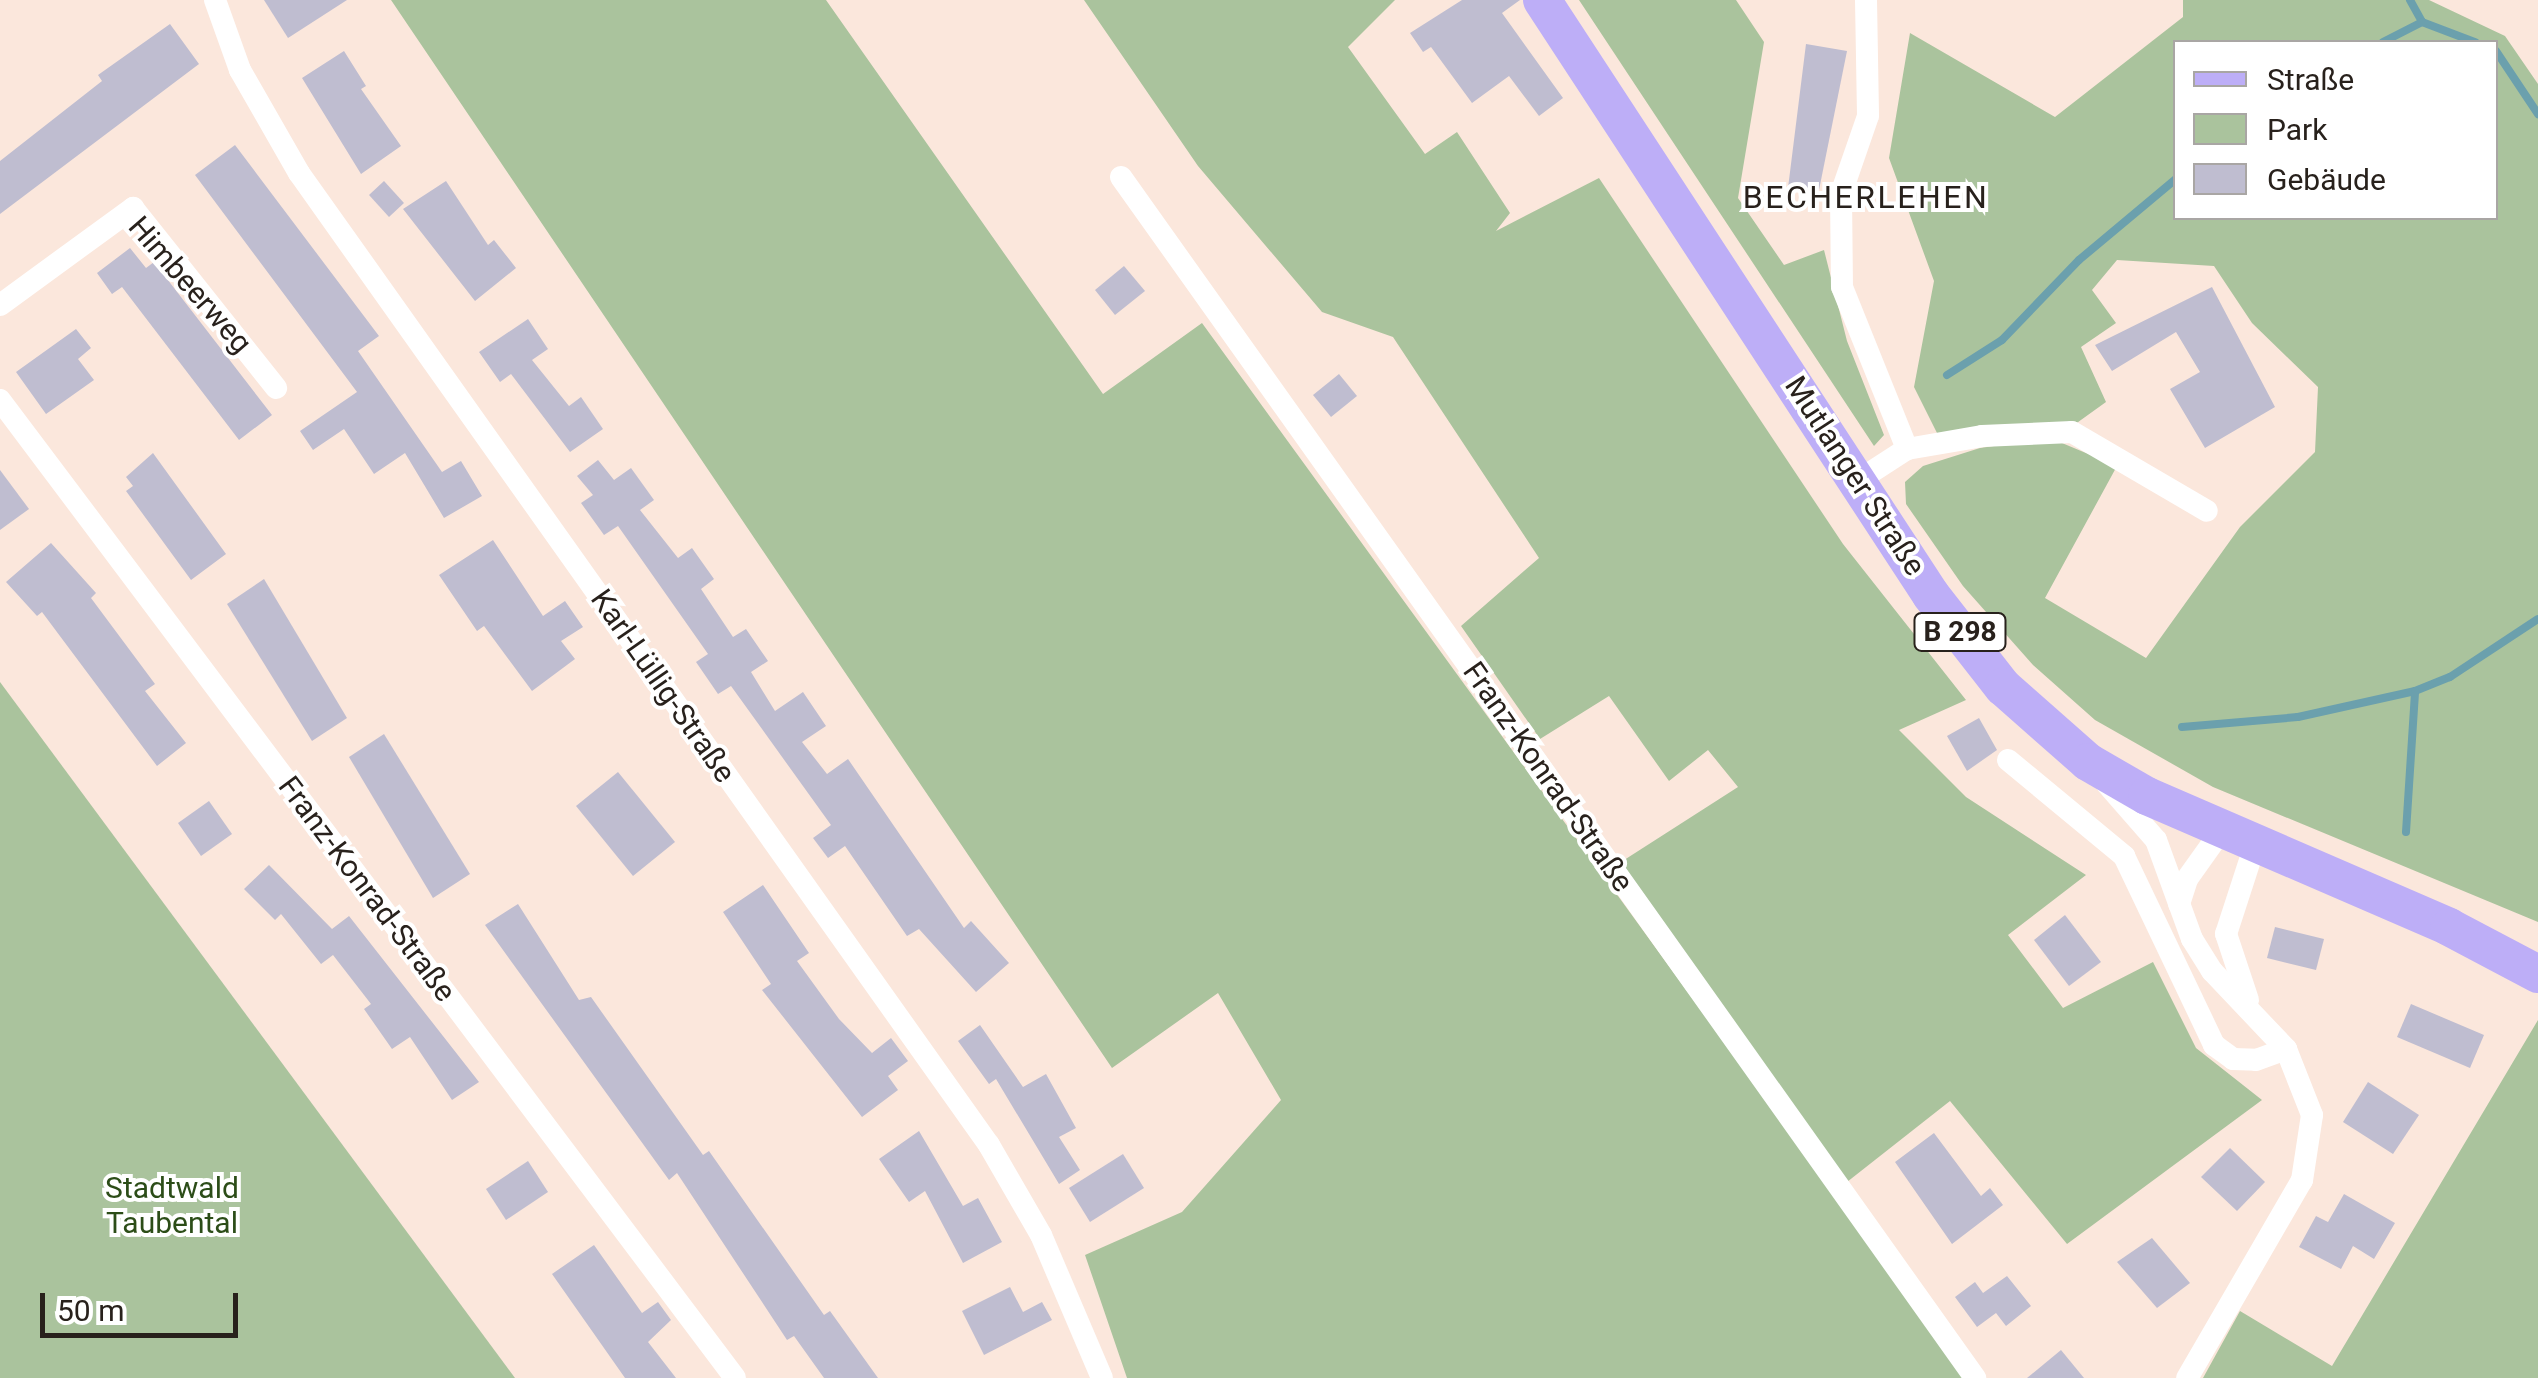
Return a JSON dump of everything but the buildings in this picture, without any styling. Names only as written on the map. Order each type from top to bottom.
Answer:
[{"type":"main road","name":"Mutlanger Straße","points":[[1542,0],[1931,595],[2003,687],[2088,762],[2238,838],[2448,927],[2538,974]]},
{"type":"street","name":"Karl-Lüllig-Straße","points":[[215,0],[240,70],[298,173],[990,1145],[1040,1234],[1102,1378]]},
{"type":"street","points":[[1866,0],[1868,116],[1841,194],[1842,286],[1907,449]]},
{"type":"street","name":"Franz-Konrad-Straße","points":[[1121,177],[1975,1378]]},
{"type":"street","name":"Himbeerweg","points":[[0,305],[133,208],[276,388]]},
{"type":"street","name":"Franz-Konrad-Straße","points":[[0,400],[734,1378]]},
{"type":"street","points":[[1859,480],[1907,449],[1982,436],[2072,432],[2207,511]]},
{"type":"street","points":[[2008,760],[2124,856],[2214,1044],[2233,1059],[2256,1060],[2286,1048]]},
{"type":"street","points":[[2088,762],[2156,840],[2178,906],[2212,971],[2286,1048],[2312,1116],[2302,1180],[2187,1378]]},
{"type":"street","points":[[2178,906],[2186,879],[2238,838]]},
{"type":"street","points":[[2238,838],[2226,934],[2251,1008]]},
{"type":"green space","points":[[391,0],[826,0],[1103,394],[1202,323],[1968,1378],[1127,1378],[1085,1255],[1182,1212],[1281,1100],[1218,993],[1112,1068]]},
{"type":"green space","points":[[1084,0],[1395,0],[1348,47],[1425,154],[1457,132],[1510,213],[1496,231],[1599,178],[1843,544],[1966,700],[1899,730],[1966,797],[2086,875],[2008,935],[2063,1008],[2153,962],[2196,1048],[2262,1100],[2067,1244],[1950,1101],[1847,1182],[1621,862],[1738,787],[1708,750],[1669,781],[1609,696],[1540,739],[1461,626],[1539,558],[1393,337],[1322,312],[1198,166]]},
{"type":"green space","points":[[1579,0],[1736,0],[1764,42],[1738,198],[1784,265],[1824,250],[1847,341],[1884,435],[1874,446]]},
{"type":"green space","points":[[2183,0],[2429,0],[2505,36],[2538,84],[2538,922],[2213,787],[2095,720],[2033,665],[1963,586],[1906,504],[1905,482],[1923,466],[1980,448],[2050,438],[2117,466],[2045,598],[2146,658],[2240,527],[2315,452],[2318,387],[2252,323],[2214,266],[2117,260],[2092,290],[2116,323],[2081,347],[2106,402],[2067,430],[1937,433],[1914,387],[1934,281],[1889,158],[1910,33],[2055,117],[2183,17]]},
{"type":"green space","name":"Stadtwald Taubental","points":[[0,682],[515,1378],[0,1378]]},
{"type":"green space","points":[[2538,1020],[2538,1378],[2203,1378],[2240,1311],[2332,1366]]},
{"type":"waterway","points":[[2410,0],[2422,22],[2470,40]]},
{"type":"waterway","points":[[2387,40],[2422,22]]},
{"type":"waterway","points":[[2498,54],[2538,114]]},
{"type":"waterway","points":[[1947,375],[2002,340],[2079,260],[2173,182]]},
{"type":"waterway","points":[[2182,727],[2298,717],[2415,691],[2450,677],[2538,619]]},
{"type":"waterway","points":[[2406,832],[2415,691]]},
{"type":"district","name":"BECHERLEHEN","points":[[1866,197]]}]
